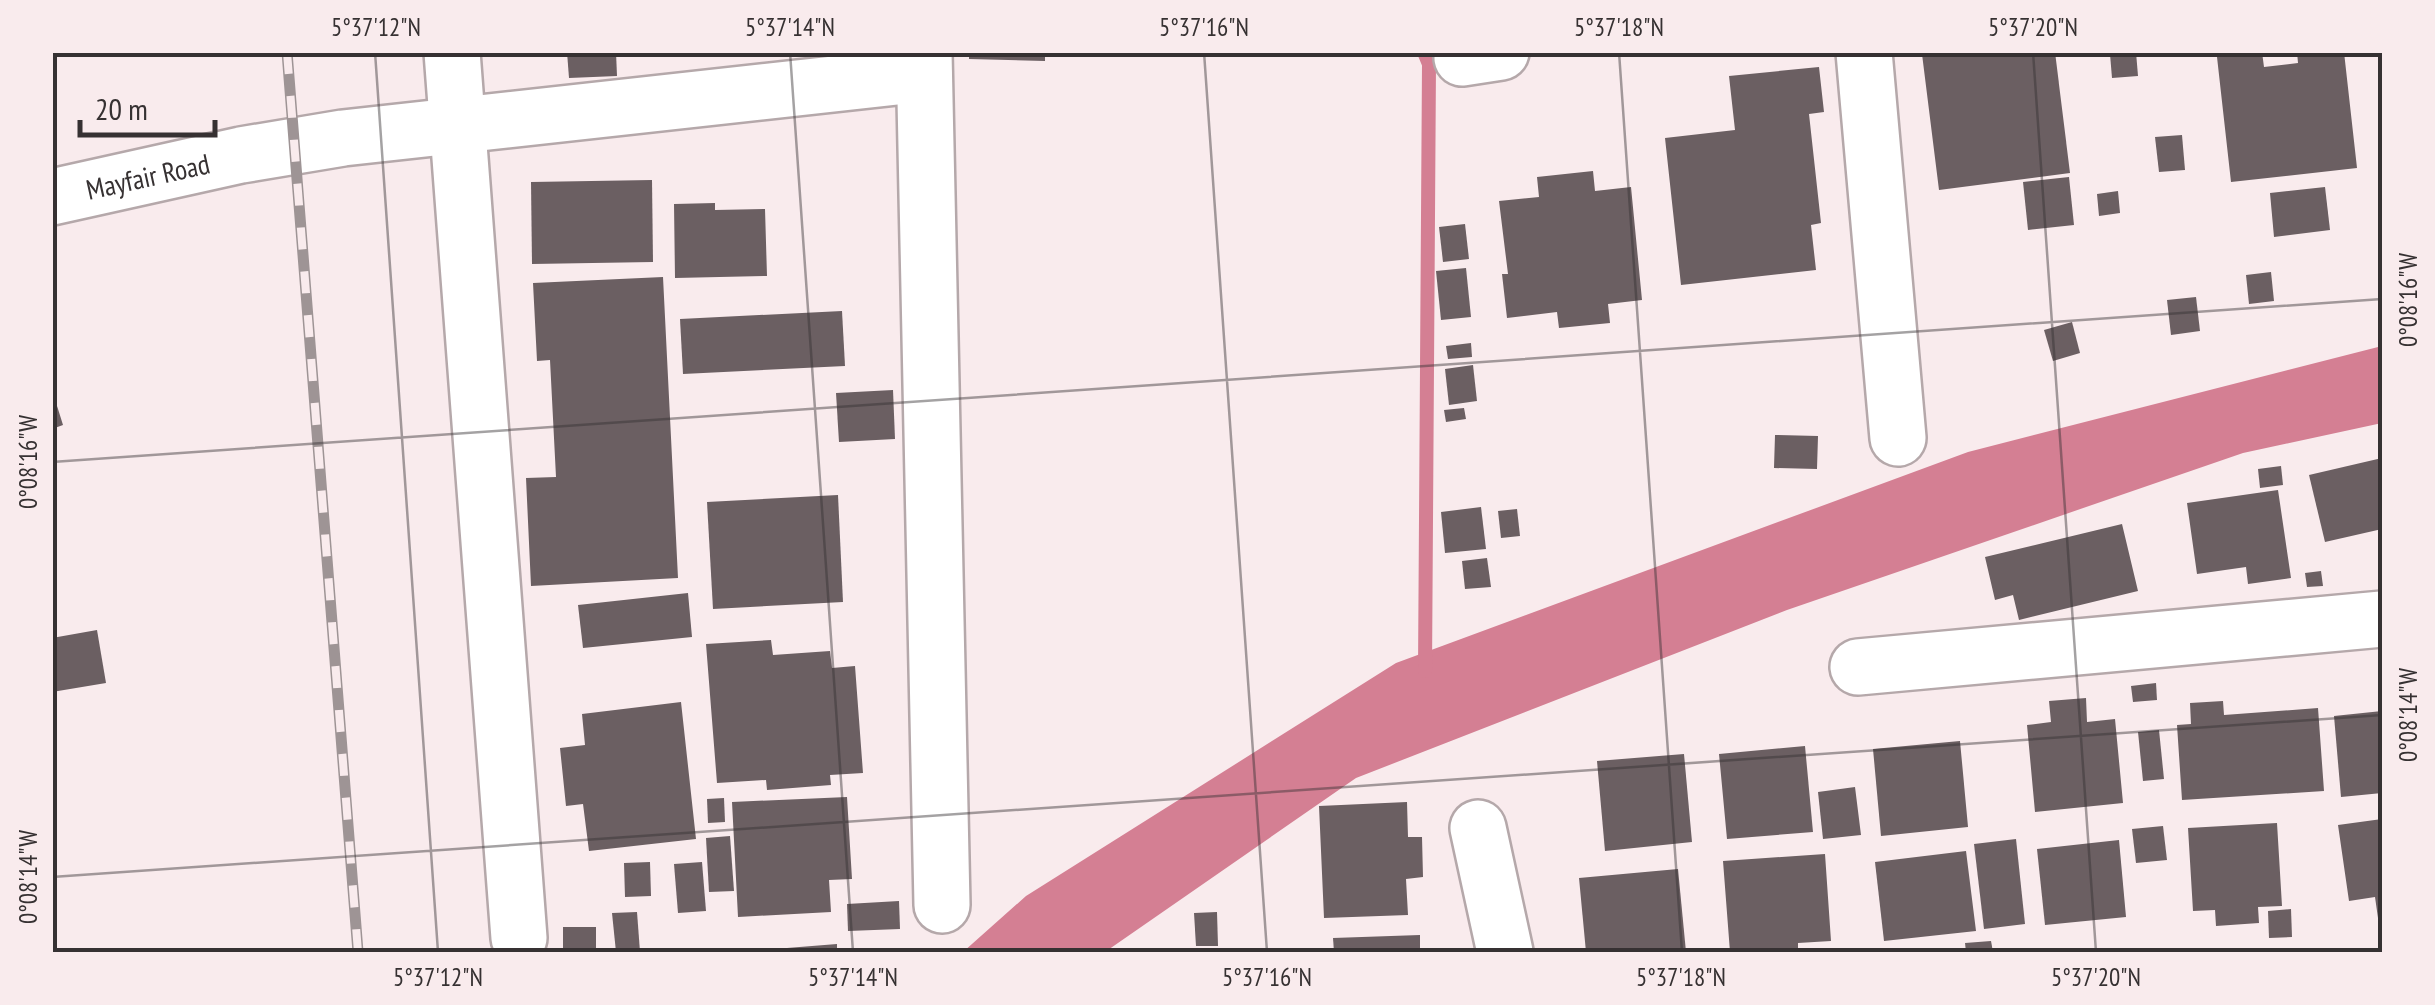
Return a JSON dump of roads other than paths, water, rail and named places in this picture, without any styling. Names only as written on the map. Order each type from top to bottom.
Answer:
[{"type":"street","points":[[452,52],[518,938]]},
{"type":"street","points":[[1864,52],[1898,438]]},
{"type":"street","points":[[924,63],[942,905]]},
{"type":"street","name":"Mayfair Road","points":[[52,197],[241,154],[343,138],[924,63]]},
{"type":"street","points":[[1858,667],[2382,619]]},
{"type":"street","points":[[1478,828],[1505,952]]},
{"type":"waterway","points":[[1424,52],[1429,64],[1425,671]]},
{"type":"railway","points":[[287,52],[358,952]]}]
